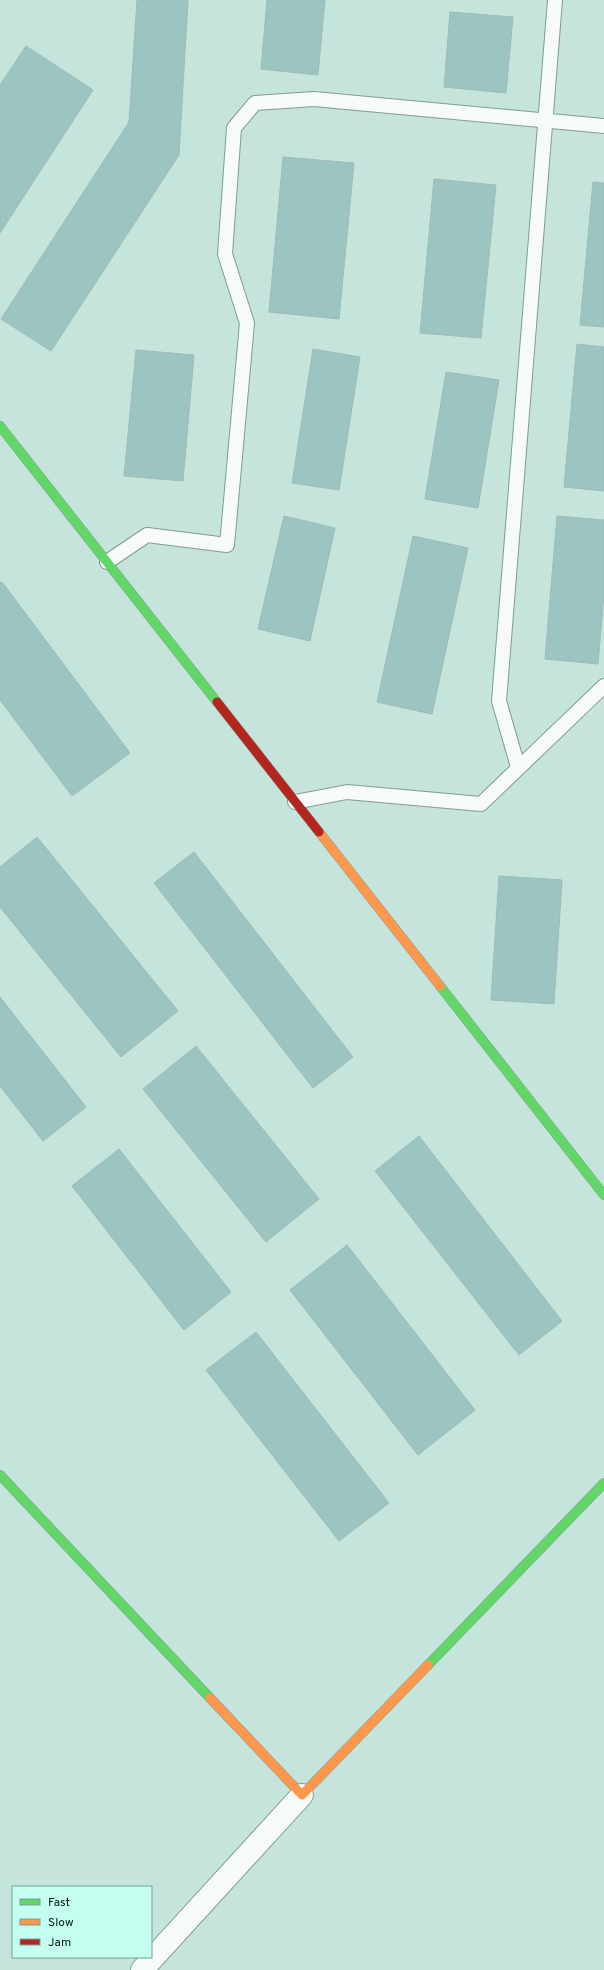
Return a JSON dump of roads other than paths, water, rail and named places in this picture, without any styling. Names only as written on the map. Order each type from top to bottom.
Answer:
[{"type":"street","points":[[0,426],[604,1195]]},
{"type":"street","points":[[0,1476],[302,1795]]},
{"type":"street","points":[[142,1970],[302,1795],[604,1483]]},
{"type":"lane","points":[[518,766],[499,701],[544,121],[555,0]]},
{"type":"lane","points":[[107,562],[147,535],[227,545],[248,322],[225,254],[234,128],[255,103],[314,99],[604,126]]},
{"type":"lane","points":[[295,802],[347,792],[480,804],[518,766],[604,686]]}]
